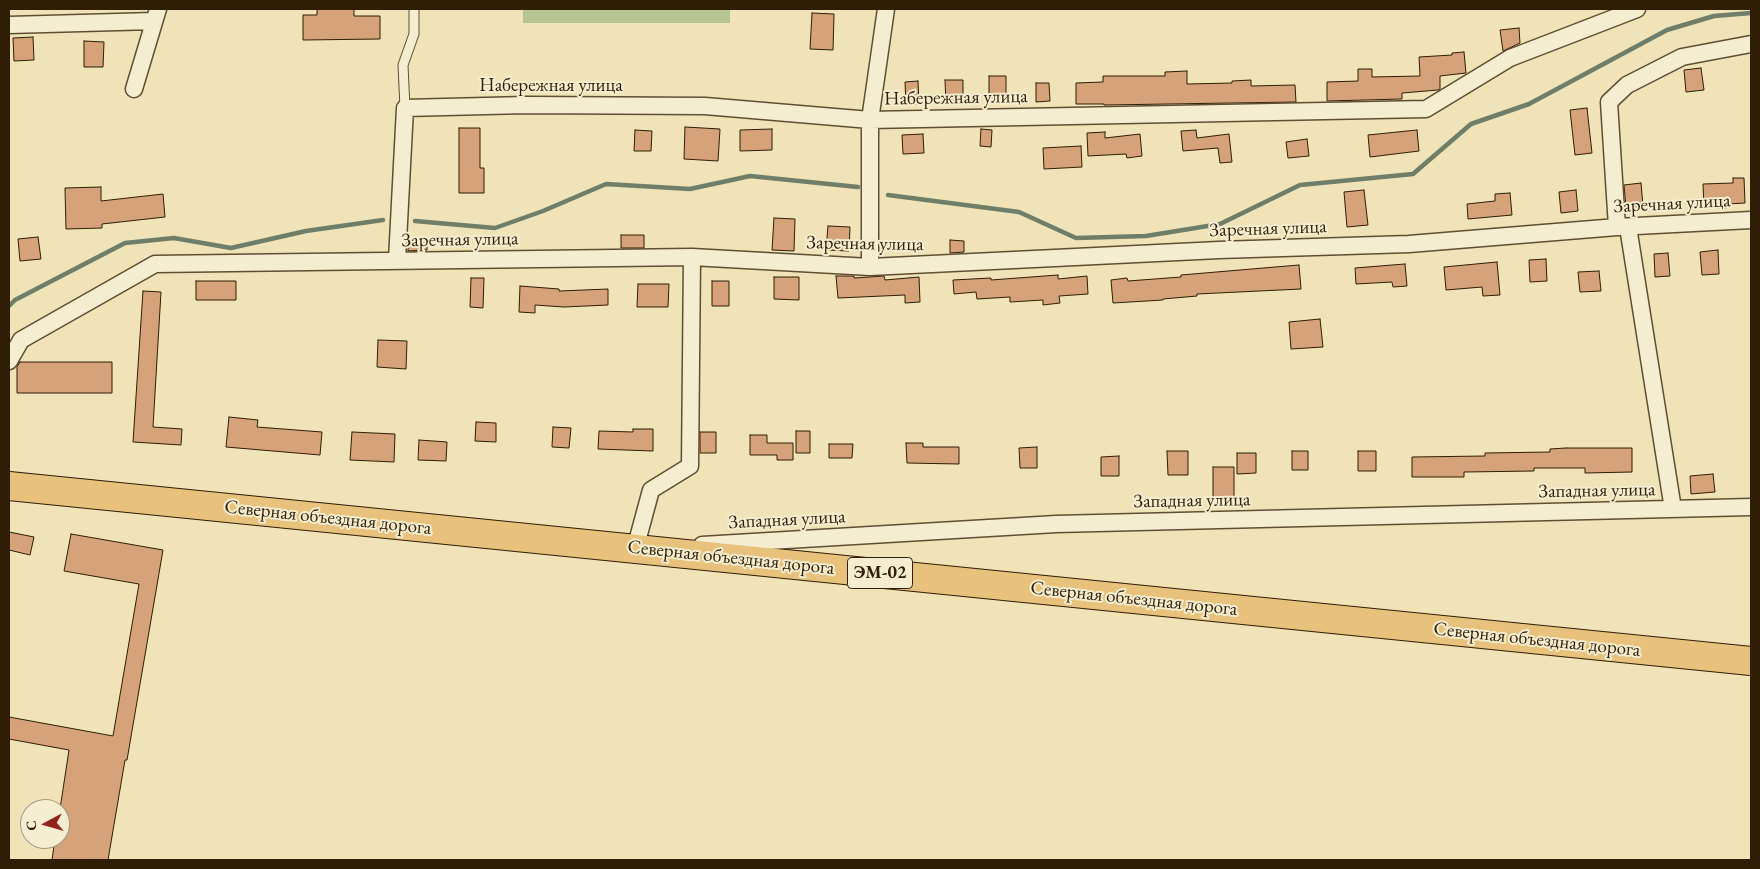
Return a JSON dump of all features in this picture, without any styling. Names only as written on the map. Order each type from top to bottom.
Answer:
[{"type":"highway","name":"Северная объездная дорога","points":[[9,486],[1751,661]]},
{"type":"street","points":[[870,268],[870,120],[886,9]]},
{"type":"street","name":"Набережная улица","points":[[404,108],[526,105],[705,106],[870,120],[1426,109],[1510,58],[1636,9]]},
{"type":"street","points":[[9,26],[156,15],[134,89]]},
{"type":"street","points":[[1673,509],[1623,227],[1610,102],[1627,85],[1682,57],[1751,44]]},
{"type":"street","points":[[397,260],[404,108]]},
{"type":"street","name":"Заречная улица","points":[[9,360],[21,340],[155,264],[692,257],[870,268],[1219,250],[1409,244],[1623,227],[1751,220]]},
{"type":"street","points":[[635,549],[651,490],[690,466],[692,257]]},
{"type":"street","name":"Западная улица","points":[[635,549],[1056,524],[1751,507]]},
{"type":"lane","points":[[404,108],[403,65],[414,34],[414,9]]},
{"type":"green space","points":[[523,9],[730,9],[730,23],[523,23]]},
{"type":"building","points":[[317,9],[354,9],[354,16],[380,16],[380,39],[303,40],[303,15],[317,15]]},
{"type":"building","points":[[812,13],[834,14],[833,50],[810,49]]},
{"type":"building","points":[[1519,28],[1520,43],[1503,51],[1500,30]]},
{"type":"building","points":[[33,37],[34,60],[14,61],[13,38]]},
{"type":"building","points":[[84,41],[104,42],[103,67],[84,67]]},
{"type":"building","points":[[1464,52],[1466,73],[1440,76],[1440,89],[1438,90],[1402,93],[1402,99],[1327,101],[1327,82],[1358,81],[1358,69],[1372,69],[1372,77],[1420,76],[1419,57],[1452,55],[1452,53]]},
{"type":"building","points":[[1701,68],[1704,90],[1686,92],[1684,70]]},
{"type":"building","points":[[1187,71],[1187,84],[1232,83],[1232,81],[1251,80],[1251,86],[1295,85],[1296,102],[1076,104],[1076,83],[1103,82],[1103,76],[1165,76],[1165,72]]},
{"type":"building","points":[[989,76],[1006,76],[1006,100],[989,101]]},
{"type":"building","points":[[945,80],[963,80],[963,104],[946,104]]},
{"type":"building","points":[[918,81],[919,104],[906,104],[905,82]]},
{"type":"building","points":[[1036,83],[1049,83],[1050,101],[1036,102]]},
{"type":"building","points":[[1587,108],[1592,153],[1575,155],[1570,110]]},
{"type":"building","points":[[685,127],[720,129],[718,161],[684,159]]},
{"type":"building","points":[[459,128],[480,128],[480,168],[484,168],[484,193],[459,193]]},
{"type":"building","points":[[772,129],[772,150],[740,151],[740,130]]},
{"type":"building","points":[[981,129],[992,130],[991,147],[980,146]]},
{"type":"building","points":[[635,130],[652,131],[651,151],[634,151]]},
{"type":"building","points":[[1196,130],[1197,138],[1229,134],[1232,162],[1220,163],[1218,148],[1183,151],[1181,131]]},
{"type":"building","points":[[1417,130],[1419,151],[1370,157],[1368,135]]},
{"type":"building","points":[[1105,132],[1105,138],[1140,134],[1142,156],[1127,158],[1126,154],[1088,156],[1087,133]]},
{"type":"building","points":[[923,134],[924,153],[903,154],[902,135]]},
{"type":"building","points":[[1307,139],[1309,156],[1288,158],[1286,142]]},
{"type":"building","points":[[1081,146],[1082,167],[1044,169],[1043,148]]},
{"type":"building","points":[[1733,178],[1744,178],[1745,203],[1727,204],[1727,208],[1704,208],[1703,184],[1733,183]]},
{"type":"building","points":[[1641,183],[1643,206],[1626,208],[1624,185]]},
{"type":"building","points":[[101,187],[101,201],[163,194],[165,217],[102,224],[102,228],[66,229],[65,188]]},
{"type":"building","points":[[1364,190],[1368,225],[1347,227],[1344,192]]},
{"type":"building","points":[[1576,190],[1578,211],[1561,213],[1559,192]]},
{"type":"building","points":[[1510,193],[1512,215],[1468,219],[1467,204],[1495,201],[1495,194]]},
{"type":"building","points":[[774,218],[795,219],[794,251],[772,250]]},
{"type":"building","points":[[828,226],[850,227],[849,251],[826,250]]},
{"type":"building","points":[[621,235],[644,235],[644,248],[621,248]]},
{"type":"building","points":[[38,237],[41,259],[20,261],[18,239]]},
{"type":"building","points":[[950,240],[964,241],[964,252],[950,253]]},
{"type":"building","points":[[408,242],[427,243],[427,250],[408,251]]},
{"type":"building","points":[[1718,250],[1719,274],[1702,275],[1700,252]]},
{"type":"building","points":[[1668,253],[1670,276],[1655,277],[1654,254]]},
{"type":"building","points":[[1546,259],[1547,281],[1530,282],[1529,260]]},
{"type":"building","points":[[1497,262],[1500,295],[1483,296],[1482,287],[1446,290],[1444,267]]},
{"type":"building","points":[[1405,264],[1407,286],[1393,287],[1392,282],[1356,284],[1355,268]]},
{"type":"building","points":[[1299,265],[1301,289],[1197,294],[1197,296],[1163,300],[1113,303],[1111,280],[1127,278],[1128,281],[1181,277],[1181,275]]},
{"type":"building","points":[[1599,271],[1601,291],[1580,292],[1578,272]]},
{"type":"building","points":[[1058,275],[1058,279],[1087,276],[1088,294],[1059,296],[1060,303],[1043,305],[1043,300],[1010,302],[1010,297],[977,299],[976,292],[954,294],[953,280],[991,278],[991,280]]},
{"type":"building","points":[[836,276],[854,276],[854,278],[884,276],[885,280],[919,277],[920,302],[905,303],[905,295],[838,298]]},
{"type":"building","points":[[774,277],[799,277],[799,300],[774,299]]},
{"type":"building","points":[[471,278],[484,278],[483,308],[470,307]]},
{"type":"building","points":[[196,281],[236,281],[236,300],[196,300]]},
{"type":"building","points":[[712,281],[729,281],[729,306],[712,306]]},
{"type":"building","points":[[638,284],[669,284],[668,307],[637,307]]},
{"type":"building","points":[[520,286],[559,289],[559,291],[608,289],[608,305],[564,307],[535,305],[535,313],[519,312]]},
{"type":"building","points":[[143,291],[161,292],[153,427],[182,429],[181,445],[133,442]]},
{"type":"building","points":[[1320,319],[1323,347],[1291,349],[1289,322]]},
{"type":"building","points":[[378,340],[407,341],[406,369],[377,367]]},
{"type":"building","points":[[20,362],[112,362],[112,393],[17,393],[17,367]]},
{"type":"building","points":[[229,417],[258,420],[257,427],[322,432],[320,455],[226,447]]},
{"type":"building","points":[[476,422],[496,423],[496,442],[475,441]]},
{"type":"building","points":[[553,427],[571,428],[569,448],[552,447]]},
{"type":"building","points":[[633,429],[653,429],[653,451],[598,449],[599,431],[633,432]]},
{"type":"building","points":[[796,431],[810,431],[810,453],[796,453]]},
{"type":"building","points":[[352,432],[395,434],[394,462],[350,460]]},
{"type":"building","points":[[700,432],[716,432],[716,453],[700,453]]},
{"type":"building","points":[[750,435],[767,435],[767,443],[793,443],[793,460],[777,460],[777,455],[750,455]]},
{"type":"building","points":[[419,440],[447,442],[446,461],[418,460]]},
{"type":"building","points":[[906,443],[923,443],[923,447],[959,447],[959,464],[907,463]]},
{"type":"building","points":[[829,444],[853,444],[852,458],[829,458]]},
{"type":"building","points":[[1037,447],[1037,468],[1020,468],[1019,448]]},
{"type":"building","points":[[1632,448],[1632,472],[1585,473],[1585,468],[1534,468],[1534,471],[1464,472],[1464,477],[1412,477],[1412,457],[1485,456],[1485,453],[1550,452],[1550,449]]},
{"type":"building","points":[[1167,451],[1188,451],[1188,475],[1168,475]]},
{"type":"building","points":[[1292,451],[1308,451],[1308,470],[1292,470]]},
{"type":"building","points":[[1358,451],[1376,451],[1376,471],[1358,471]]},
{"type":"building","points":[[1237,453],[1256,453],[1256,473],[1237,474]]},
{"type":"building","points":[[1119,456],[1119,476],[1101,476],[1101,457]]},
{"type":"building","points":[[1213,467],[1234,467],[1234,498],[1213,498]]},
{"type":"building","points":[[1713,474],[1715,492],[1691,494],[1690,476]]},
{"type":"building","points":[[9,532],[34,537],[30,555],[9,550]]},
{"type":"building","points":[[71,534],[163,550],[108,860],[52,860],[54,849],[70,849],[70,799],[62,799],[69,750],[9,739],[9,717],[113,736],[139,584],[64,571]]},
{"type":"waterway","points":[[888,195],[1019,212],[1076,238],[1146,236],[1220,224],[1300,185],[1413,174],[1471,124],[1529,104],[1667,30],[1714,16],[1751,13]]},
{"type":"waterway","points":[[415,221],[495,228],[543,211],[606,184],[690,189],[750,176],[858,187]]},
{"type":"waterway","points":[[9,306],[15,300],[125,243],[174,238],[231,248],[306,231],[383,220]]}]
